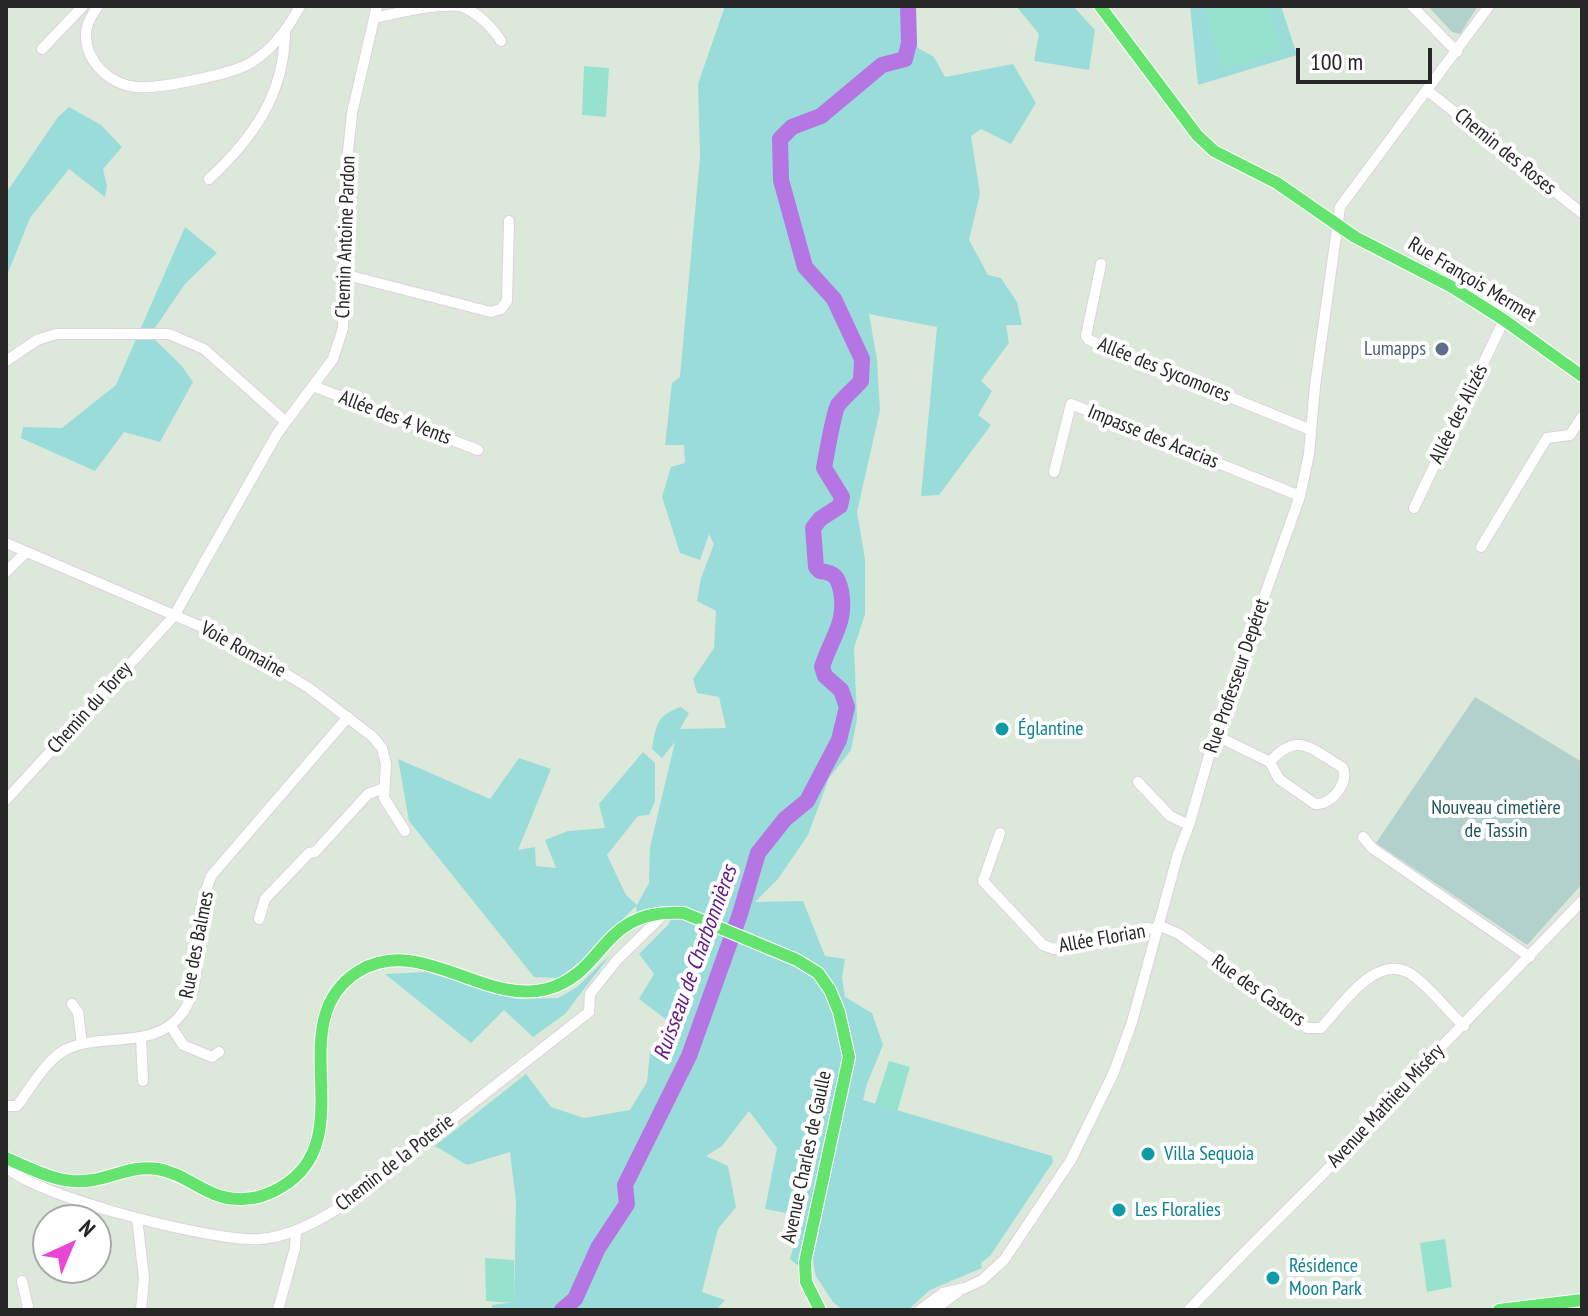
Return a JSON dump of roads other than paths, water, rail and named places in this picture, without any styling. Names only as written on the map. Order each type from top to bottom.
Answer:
[{"type":"main road","name":"Rue François Mermet","points":[[1100,6],[1197,135],[1214,151],[1277,183],[1355,237],[1452,287],[1581,373]]},
{"type":"main road","name":"Avenue Charles de Gaulle","points":[[666,912],[703,919],[775,951],[818,973],[830,990],[846,1033],[849,1057],[805,1262],[806,1282],[820,1310]]},
{"type":"main road","points":[[6,1158],[49,1176],[80,1182],[125,1171],[158,1169],[221,1197],[238,1200],[274,1192],[291,1181],[314,1152],[322,1120],[322,1023],[335,994],[360,971],[375,964],[405,960],[499,988],[535,992],[564,983],[578,973],[615,933],[629,923],[647,914],[666,912]]},
{"type":"main road","name":"Avenue Charles de Gaulle","points":[[805,1262],[813,1286],[831,1310]]},
{"type":"main road","points":[[1499,1310],[1582,1300]]},
{"type":"street","points":[[42,49],[83,6]]},
{"type":"street","points":[[98,6],[86,32],[91,56],[97,66],[116,81],[140,88],[242,68],[285,33],[300,6]]},
{"type":"street","points":[[375,12],[462,6],[492,27],[501,41]]},
{"type":"street","points":[[1412,6],[1457,52]]},
{"type":"street","name":"Rue Professeur Depéret","points":[[920,1310],[943,1293],[982,1280],[1004,1260],[1067,1166],[1119,1060],[1215,735],[1300,496],[1338,223],[1344,199],[1489,6]]},
{"type":"street","name":"Chemin Antoine Pardon","points":[[174,616],[286,422],[333,359],[343,328],[345,181],[352,113],[375,12]]},
{"type":"street","points":[[209,179],[241,147],[264,112],[282,72],[285,33]]},
{"type":"street","name":"Chemin des Roses","points":[[1428,91],[1582,213]]},
{"type":"street","points":[[343,274],[491,312],[501,309],[507,301],[509,221]]},
{"type":"street","name":"Allée des Sycomores","points":[[1101,264],[1086,336],[1089,340],[1311,430]]},
{"type":"street","name":"Allée des Alizés","points":[[1414,508],[1504,320]]},
{"type":"street","points":[[6,361],[37,340],[56,334],[169,334],[204,349],[286,422]]},
{"type":"street","name":"Allée des 4 Vents","points":[[313,386],[478,450]]},
{"type":"street","name":"Impasse des Acacias","points":[[1054,472],[1071,404],[1300,496]]},
{"type":"street","points":[[1481,547],[1547,438],[1570,435],[1582,417]]},
{"type":"street","name":"Voie Romaine","points":[[6,543],[225,637],[263,658],[348,717],[382,748],[386,764],[384,798],[405,831]]},
{"type":"street","points":[[6,572],[25,553]]},
{"type":"street","name":"Chemin du Torey","points":[[6,800],[174,616]]},
{"type":"street","name":"Rue des Balmes","points":[[8,1106],[17,1106],[63,1051],[82,1044],[141,1038],[171,1026],[184,1011],[192,993],[202,900],[211,876],[348,717]]},
{"type":"street","points":[[1215,735],[1270,762],[1279,779],[1315,804],[1328,802],[1345,778],[1342,767],[1303,744],[1290,745],[1270,762]]},
{"type":"street","points":[[1138,782],[1170,816],[1189,825]]},
{"type":"street","points":[[259,919],[265,899],[309,853],[315,852],[368,794],[384,788]]},
{"type":"street","name":"Allée Florian","points":[[1000,833],[983,881],[1043,945],[1054,949],[1158,928]]},
{"type":"street","points":[[1363,837],[1372,848],[1530,957]]},
{"type":"street","name":"Avenue Mathieu Miséry","points":[[1189,1310],[1256,1240],[1276,1224],[1356,1140],[1372,1118],[1582,901]]},
{"type":"street","name":"Chemin de la Poterie","points":[[6,1167],[57,1193],[137,1218],[242,1240],[264,1239],[296,1230],[340,1207],[589,1012],[590,994],[617,960],[666,912]]},
{"type":"street","name":"Rue des Castors","points":[[1158,928],[1179,934],[1307,1028],[1321,1028],[1369,977],[1384,969],[1400,968],[1414,976],[1464,1026]]},
{"type":"street","points":[[72,1004],[78,1012],[82,1044]]},
{"type":"street","points":[[171,1026],[183,1045],[212,1057],[219,1052]]},
{"type":"street","points":[[141,1038],[143,1081]]},
{"type":"street","points":[[137,1218],[144,1278],[141,1310]]},
{"type":"street","points":[[278,1310],[295,1248],[296,1230]]},
{"type":"street","points":[[22,1281],[26,1310]]},
{"type":"street","points":[[934,1310],[965,1288]]},
{"type":"waterway","name":"Ruisseau de Charbonnières","points":[[562,1310],[575,1299],[598,1248],[627,1204],[625,1185],[689,1056],[740,914],[758,853],[785,819],[807,801],[839,740],[847,707],[841,690],[825,676],[822,667],[840,621],[841,591],[835,576],[816,567],[813,528],[820,519],[840,506],[842,497],[824,468],[836,409],[861,381],[862,359],[834,299],[805,267],[781,180],[780,139],[792,127],[821,116],[882,65],[905,59],[909,43],[908,6]]},
{"type":"place","name":"Lumapps","points":[[1442,349]]},
{"type":"place","name":"Églantine","points":[[1002,729]]},
{"type":"place","name":"Villa Sequoia","points":[[1148,1154]]},
{"type":"place","name":"Les Floralies","points":[[1119,1210]]},
{"type":"place","name":"Résidence Moon Park","points":[[1273,1278]]},
{"type":"park label","name":"Nouveau cimetière de Tassin","points":[[1496,820]]}]
